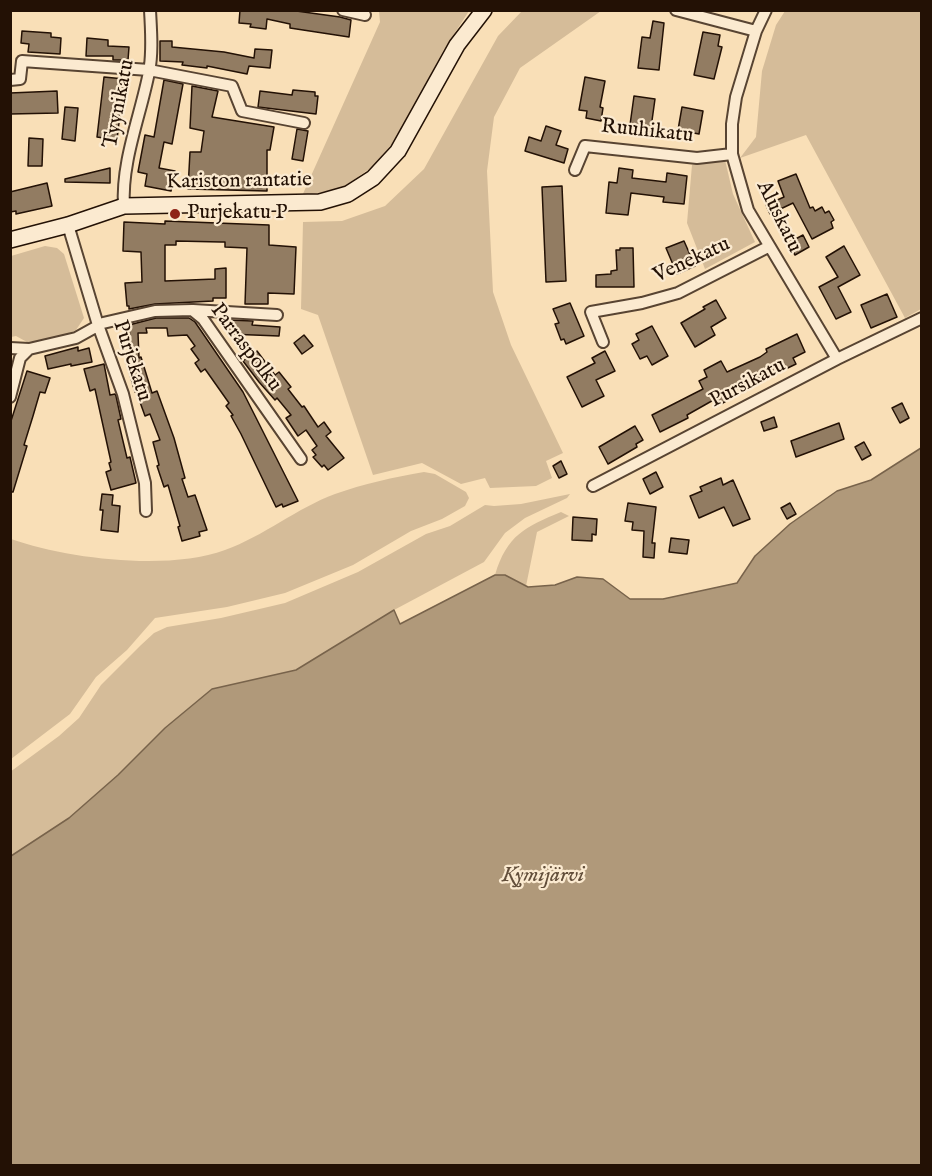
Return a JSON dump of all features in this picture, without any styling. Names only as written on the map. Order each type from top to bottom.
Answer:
[{"type":"street","name":"Tyynikatu","points":[[124,206],[124,189],[134,126],[149,70],[150,10]]},
{"type":"street","points":[[343,10],[365,15]]},
{"type":"street","name":"Kariston rantatie","points":[[10,240],[68,225],[124,206],[320,202],[348,194],[373,178],[398,151],[456,45],[484,10]]},
{"type":"street","points":[[676,10],[756,31]]},
{"type":"street","name":"Aluskatu","points":[[766,10],[756,31],[736,97],[732,124],[732,154],[748,210],[826,337],[837,359]]},
{"type":"street","points":[[10,80],[20,79],[22,61],[149,70],[232,86],[242,111],[304,123]]},
{"type":"street","name":"Ruuhikatu","points":[[575,170],[585,146],[697,158],[732,154]]},
{"type":"street","name":"Purjekatu","points":[[68,225],[98,325],[123,394],[145,483],[146,512]]},
{"type":"street","name":"Venekatu","points":[[603,342],[591,312],[642,303],[678,293],[768,246]]},
{"type":"street","points":[[192,310],[277,315]]},
{"type":"street","name":"Parraspolku","points":[[10,348],[29,349],[76,338],[98,325],[156,311],[192,310],[203,319],[301,459]]},
{"type":"street","name":"Pursikatu","points":[[593,486],[837,359],[921,318]]},
{"type":"street","points":[[10,397],[20,358],[29,349]]},
{"type":"shaded area","points":[[379,11],[469,11],[443,51],[397,138],[372,167],[342,188],[302,196],[380,22]]},
{"type":"shaded area","points":[[522,11],[601,11],[520,68],[494,117],[487,171],[493,292],[511,345],[563,453],[546,461],[552,478],[536,486],[490,488],[485,478],[461,484],[422,463],[373,475],[318,315],[301,309],[303,222],[342,221],[385,206],[424,169],[498,36]]},
{"type":"shaded area","points":[[785,11],[921,11],[921,309],[905,318],[806,135],[740,158],[756,137],[762,71],[776,25]]},
{"type":"shaded area","points":[[725,160],[733,194],[755,242],[705,269],[687,223],[692,165]]},
{"type":"shaded area","points":[[45,246],[57,248],[64,254],[84,318],[76,330],[53,340],[27,342],[16,336],[11,337],[11,256]]},
{"type":"shaded area","points":[[424,472],[435,474],[466,492],[469,498],[465,506],[442,519],[411,531],[353,565],[285,593],[227,607],[155,618],[127,650],[96,677],[70,714],[11,759],[11,539],[60,552],[118,560],[176,560],[202,556],[239,544],[335,494],[379,481]]},
{"type":"shaded area","points":[[570,494],[567,498],[525,518],[505,533],[484,562],[394,610],[296,670],[212,689],[165,728],[118,775],[69,818],[11,856],[10,772],[59,736],[79,718],[101,685],[154,633],[167,627],[221,618],[285,603],[358,572],[426,534],[450,526],[485,505],[521,504]]},
{"type":"shaded area","points":[[561,512],[569,516],[537,532],[526,586],[505,575],[495,575],[505,550],[519,534]]},
{"type":"water","name":"Kymijärvi","points":[[921,448],[921,1165],[11,1165],[11,856],[69,818],[118,775],[165,728],[212,689],[296,670],[394,610],[400,624],[495,575],[505,575],[528,587],[555,585],[577,577],[603,579],[630,599],[663,599],[737,583],[755,556],[790,524],[837,491],[871,480]]},
{"type":"building","points":[[240,10],[289,10],[340,17],[351,20],[349,37],[290,28],[290,24],[267,19],[266,29],[250,27],[251,24],[239,23]]},
{"type":"building","points":[[653,21],[664,23],[659,70],[638,68],[642,37],[650,38]]},
{"type":"building","points":[[22,31],[51,33],[51,37],[61,38],[60,54],[28,52],[29,44],[21,43]]},
{"type":"building","points":[[703,32],[720,35],[718,46],[722,47],[714,79],[694,75]]},
{"type":"building","points":[[87,38],[108,40],[108,46],[129,47],[128,60],[113,60],[113,56],[86,56]]},
{"type":"building","points":[[160,41],[172,41],[172,47],[224,52],[254,58],[255,49],[272,50],[270,68],[249,66],[247,74],[207,66],[207,68],[182,65],[183,62],[160,61]]},
{"type":"building","points":[[104,77],[124,79],[117,140],[97,137]]},
{"type":"building","points":[[585,77],[605,81],[600,107],[603,108],[601,121],[586,118],[587,111],[579,110]]},
{"type":"building","points":[[164,80],[183,84],[172,144],[164,142],[159,168],[175,171],[171,191],[145,186],[147,174],[138,172],[145,135],[154,137]]},
{"type":"building","points":[[192,86],[218,91],[212,117],[274,127],[270,150],[267,150],[267,191],[188,189],[190,152],[201,152],[204,131],[190,128]]},
{"type":"building","points":[[293,90],[315,92],[315,96],[318,96],[316,114],[258,107],[260,91],[292,95]]},
{"type":"building","points":[[57,91],[58,113],[10,114],[10,93]]},
{"type":"building","points":[[634,96],[655,99],[650,135],[629,132]]},
{"type":"building","points":[[65,107],[78,108],[75,141],[62,139]]},
{"type":"building","points":[[682,107],[703,111],[699,134],[678,130]]},
{"type":"building","points":[[546,126],[561,131],[556,145],[568,149],[564,163],[525,151],[529,137],[541,141]]},
{"type":"building","points":[[297,129],[308,131],[303,161],[292,159]]},
{"type":"building","points":[[29,138],[43,139],[42,166],[28,166]]},
{"type":"building","points":[[110,168],[110,183],[65,182],[65,179]]},
{"type":"building","points":[[619,168],[633,170],[632,178],[666,182],[667,173],[687,176],[684,204],[663,202],[664,197],[631,193],[628,215],[606,213],[609,182],[617,183]]},
{"type":"building","points":[[796,174],[810,208],[813,207],[815,211],[822,207],[825,213],[829,211],[834,220],[831,222],[833,228],[812,239],[793,203],[770,214],[766,205],[784,197],[778,181]]},
{"type":"building","points":[[47,183],[52,206],[16,214],[16,211],[10,212],[10,192]]},
{"type":"building","points":[[562,186],[566,281],[546,282],[542,187]]},
{"type":"building","points":[[165,221],[269,225],[269,245],[296,247],[294,294],[268,293],[268,304],[245,304],[247,248],[225,247],[225,242],[176,241],[176,245],[165,245],[165,281],[215,279],[215,269],[226,268],[226,298],[213,298],[213,301],[155,304],[129,309],[125,283],[142,282],[141,252],[123,251],[124,222],[165,224]]},
{"type":"building","points":[[803,235],[809,247],[795,255],[788,243]]},
{"type":"building","points":[[684,241],[695,266],[677,274],[666,248]]},
{"type":"building","points":[[844,246],[860,275],[838,287],[851,312],[836,319],[819,287],[838,277],[826,257]]},
{"type":"building","points":[[633,248],[634,287],[596,287],[596,275],[611,274],[611,271],[617,270],[616,250]]},
{"type":"building","points":[[887,294],[897,317],[871,328],[861,305]]},
{"type":"building","points":[[716,300],[726,318],[711,327],[715,335],[695,347],[681,323]]},
{"type":"building","points":[[570,303],[584,336],[566,344],[564,339],[561,340],[555,324],[559,323],[553,309]]},
{"type":"building","points":[[156,318],[189,318],[195,322],[243,392],[298,501],[283,507],[282,504],[276,507],[231,416],[233,415],[226,406],[229,403],[205,369],[201,372],[195,363],[199,360],[191,349],[195,346],[187,335],[168,336],[167,328],[146,328],[147,333],[138,333],[139,358],[141,357],[152,393],[157,391],[174,438],[188,497],[195,495],[207,530],[199,532],[200,536],[182,541],[168,485],[164,487],[157,466],[159,465],[153,442],[160,440],[150,414],[145,416],[126,362],[131,360],[129,325]]},
{"type":"building","points":[[229,320],[253,321],[252,325],[280,327],[279,336],[228,334]]},
{"type":"building","points":[[652,326],[668,356],[652,365],[647,356],[640,359],[632,344],[639,340],[636,334]]},
{"type":"building","points":[[797,334],[805,352],[793,358],[796,364],[736,389],[732,392],[735,396],[721,404],[717,398],[687,415],[688,418],[660,432],[652,415],[703,389],[699,381],[707,377],[704,370],[721,361],[727,372],[760,357],[767,352],[766,349]]},
{"type":"building","points":[[304,335],[313,346],[302,354],[294,343]]},
{"type":"building","points":[[78,347],[78,351],[89,348],[92,362],[48,369],[45,356]]},
{"type":"building","points":[[257,351],[275,375],[279,372],[291,387],[288,389],[302,407],[304,406],[318,427],[324,422],[331,432],[326,436],[344,458],[328,470],[313,457],[316,455],[312,450],[317,446],[306,430],[298,436],[286,418],[291,415],[259,382],[243,361]]},
{"type":"building","points":[[605,351],[615,371],[596,380],[604,396],[582,407],[567,377],[595,363],[592,358]]},
{"type":"building","points":[[104,364],[110,395],[115,394],[116,396],[121,419],[118,420],[136,483],[111,490],[106,472],[111,470],[109,463],[111,462],[95,389],[90,391],[84,369]]},
{"type":"building","points":[[27,371],[50,378],[45,393],[40,392],[24,445],[27,446],[13,492],[10,492],[10,424]]},
{"type":"building","points":[[902,403],[909,418],[900,423],[892,408]]},
{"type":"building","points":[[774,417],[777,427],[764,431],[761,422]]},
{"type":"building","points":[[839,423],[844,439],[796,457],[791,441]]},
{"type":"building","points":[[635,426],[643,440],[636,444],[637,447],[608,464],[599,447]]},
{"type":"building","points":[[864,442],[871,455],[862,460],[855,447]]},
{"type":"building","points":[[561,461],[567,474],[559,478],[553,466]]},
{"type":"building","points":[[656,472],[663,487],[650,494],[643,479]]},
{"type":"building","points":[[721,478],[723,485],[733,480],[750,519],[733,526],[724,507],[699,518],[690,496],[702,491],[700,487]]},
{"type":"building","points":[[102,494],[113,495],[112,505],[120,506],[118,532],[101,530]]},
{"type":"building","points":[[628,503],[656,507],[652,543],[655,543],[654,558],[643,557],[644,531],[632,530],[633,522],[625,521]]},
{"type":"building","points":[[790,503],[796,514],[787,519],[781,508]]},
{"type":"building","points":[[573,517],[597,519],[596,535],[592,534],[592,541],[572,540]]},
{"type":"building","points":[[671,538],[689,540],[687,554],[669,552]]},
{"type":"place","name":"Purjekatu P","points":[[175,214]]}]
